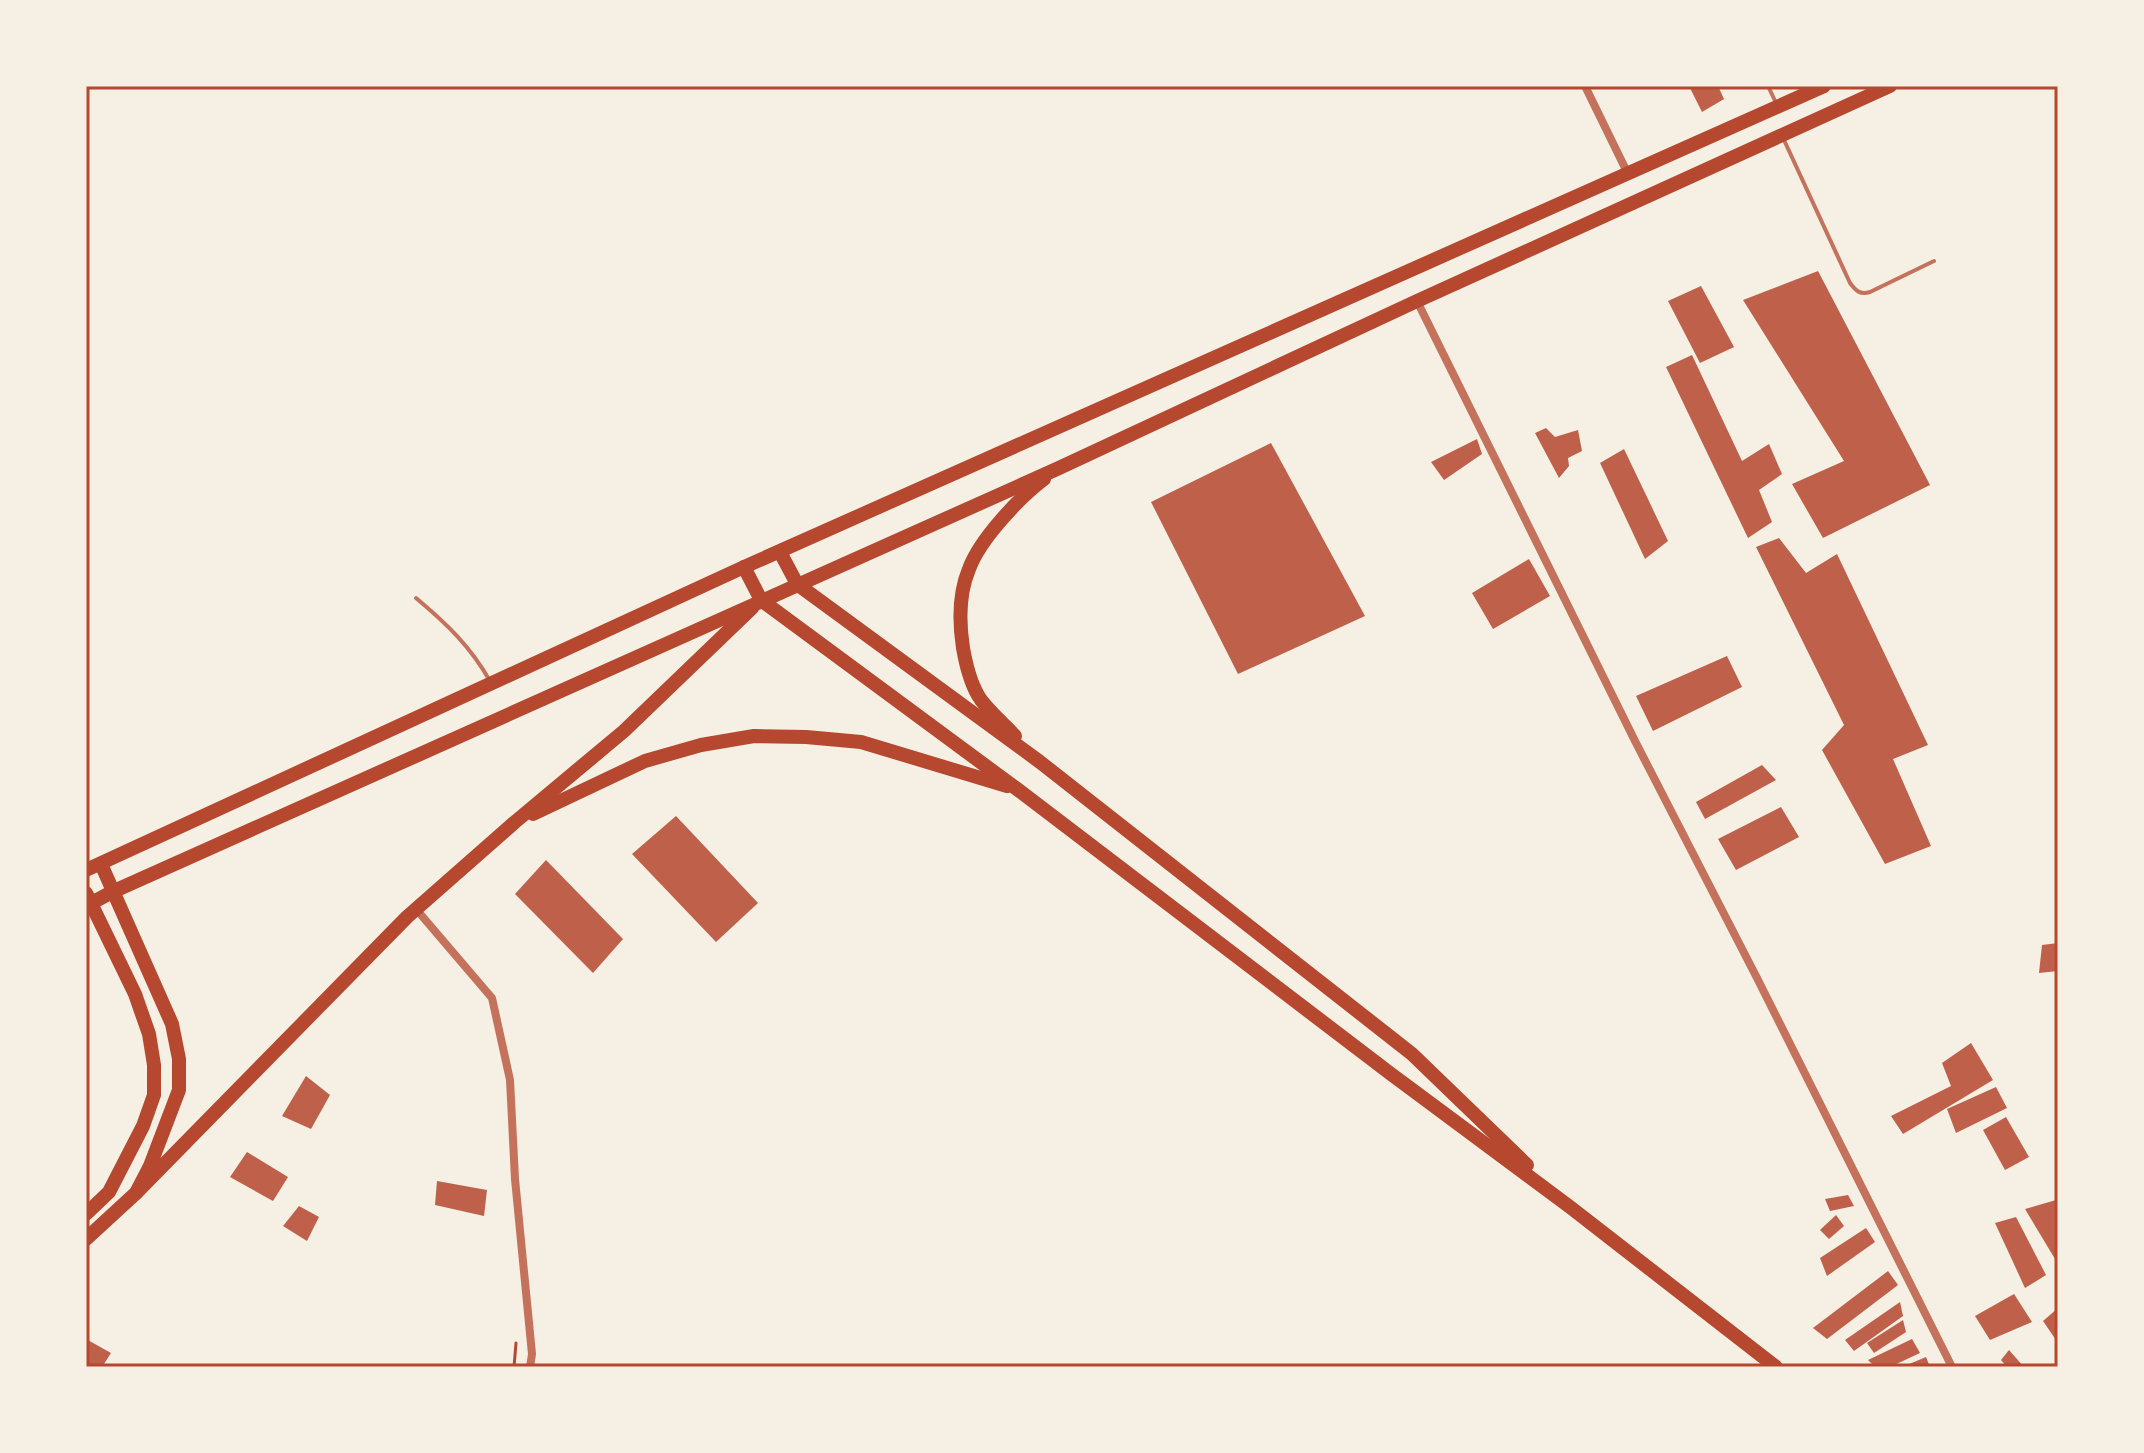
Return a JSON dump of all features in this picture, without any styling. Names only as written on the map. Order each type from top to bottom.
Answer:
[{"type":"highway","points":[[86,870],[744,567],[1824,86]]},
{"type":"highway","points":[[86,1214],[109,1192],[143,1126],[154,1095],[154,1065],[149,1034],[135,994],[88,901],[1059,468],[1890,86]]},
{"type":"highway","points":[[1040,762],[980,698],[965,663],[960,626],[969,568],[979,550],[1003,519],[1059,468]]},
{"type":"highway","points":[[780,552],[797,584],[1040,762],[1412,1054],[1570,1207]]},
{"type":"highway","points":[[744,567],[761,600],[1017,789],[1570,1207],[1776,1367]]},
{"type":"highway","points":[[86,1239],[136,1193],[416,909],[624,731],[761,600]]},
{"type":"highway","points":[[515,822],[645,761],[701,745],[754,736],[861,742],[1017,789]]},
{"type":"highway","points":[[101,864],[172,1024],[179,1059],[179,1090],[150,1166],[136,1193]]},
{"type":"street","points":[[1585,86],[1628,174]]},
{"type":"street","points":[[1417,301],[1635,741],[1952,1367]]},
{"type":"street","points":[[416,909],[492,998],[510,1080],[515,1179],[532,1354],[530,1367]]},
{"type":"lane","points":[[1768,86],[1778,107]]},
{"type":"lane","points":[[1782,135],[1856,292],[1870,292],[1934,261]]},
{"type":"lane","points":[[416,598],[449,626],[477,658],[492,683]]},
{"type":"path","points":[[514,1367],[517,1336]]},
{"type":"building","points":[[1689,86],[1718,86],[1724,99],[1702,112]]},
{"type":"building","points":[[1818,271],[1930,485],[1823,538],[1792,484],[1844,461],[1743,300]]},
{"type":"building","points":[[1701,286],[1734,347],[1700,363],[1668,301]]},
{"type":"building","points":[[1692,355],[1742,461],[1769,444],[1782,474],[1759,490],[1772,522],[1748,538],[1666,367]]},
{"type":"building","points":[[1546,428],[1555,437],[1578,430],[1582,451],[1568,458],[1569,466],[1559,478],[1535,433]]},
{"type":"building","points":[[1477,439],[1482,454],[1444,480],[1431,462]]},
{"type":"building","points":[[1271,443],[1365,616],[1238,674],[1151,502]]},
{"type":"building","points":[[1624,449],[1668,541],[1645,559],[1600,463]]},
{"type":"building","points":[[1779,538],[1806,573],[1837,554],[1928,745],[1893,759],[1931,846],[1885,864],[1822,750],[1844,725],[1756,547]]},
{"type":"building","points":[[1529,559],[1550,596],[1493,629],[1472,593]]},
{"type":"building","points":[[1727,656],[1742,687],[1653,731],[1636,696]]},
{"type":"building","points":[[1762,765],[1776,780],[1705,819],[1696,802]]},
{"type":"building","points":[[1781,807],[1799,837],[1736,870],[1718,839]]},
{"type":"building","points":[[676,816],[758,903],[716,942],[632,854]]},
{"type":"building","points":[[546,860],[623,939],[593,973],[515,894]]},
{"type":"building","points":[[2058,943],[2058,971],[2039,973],[2042,945]]},
{"type":"building","points":[[1971,1043],[1993,1080],[1903,1134],[1891,1116],[1951,1086],[1942,1063]]},
{"type":"building","points":[[306,1076],[330,1095],[311,1129],[282,1116]]},
{"type":"building","points":[[1996,1087],[2007,1108],[1956,1133],[1947,1109]]},
{"type":"building","points":[[2006,1117],[2029,1157],[2005,1170],[1983,1130]]},
{"type":"building","points":[[247,1152],[288,1177],[273,1201],[230,1177]]},
{"type":"building","points":[[437,1181],[487,1190],[484,1216],[435,1205]]},
{"type":"building","points":[[1848,1195],[1854,1206],[1830,1211],[1825,1199]]},
{"type":"building","points":[[2056,1200],[2058,1203],[2058,1264],[2025,1209]]},
{"type":"building","points":[[299,1206],[319,1217],[307,1241],[283,1226]]},
{"type":"building","points":[[1836,1215],[1844,1226],[1829,1239],[1820,1230]]},
{"type":"building","points":[[2016,1217],[2046,1275],[2025,1288],[1995,1223]]},
{"type":"building","points":[[1866,1228],[1875,1242],[1827,1276],[1820,1258]]},
{"type":"building","points":[[1888,1271],[1898,1285],[1827,1339],[1813,1328]]},
{"type":"building","points":[[2014,1294],[2032,1322],[1990,1340],[1975,1316]]},
{"type":"building","points":[[1900,1302],[1903,1316],[1854,1351],[1845,1340]]},
{"type":"building","points":[[2058,1308],[2058,1343],[2043,1321]]},
{"type":"building","points":[[1903,1320],[1906,1332],[1874,1353],[1867,1343]]},
{"type":"building","points":[[86,1339],[111,1353],[102,1367],[86,1367]]},
{"type":"building","points":[[1912,1339],[1920,1353],[1890,1367],[1875,1367],[1868,1360]]},
{"type":"building","points":[[2009,1350],[2024,1367],[2007,1367],[2001,1360]]},
{"type":"building","points":[[1926,1357],[1930,1367],[1902,1367]]}]
